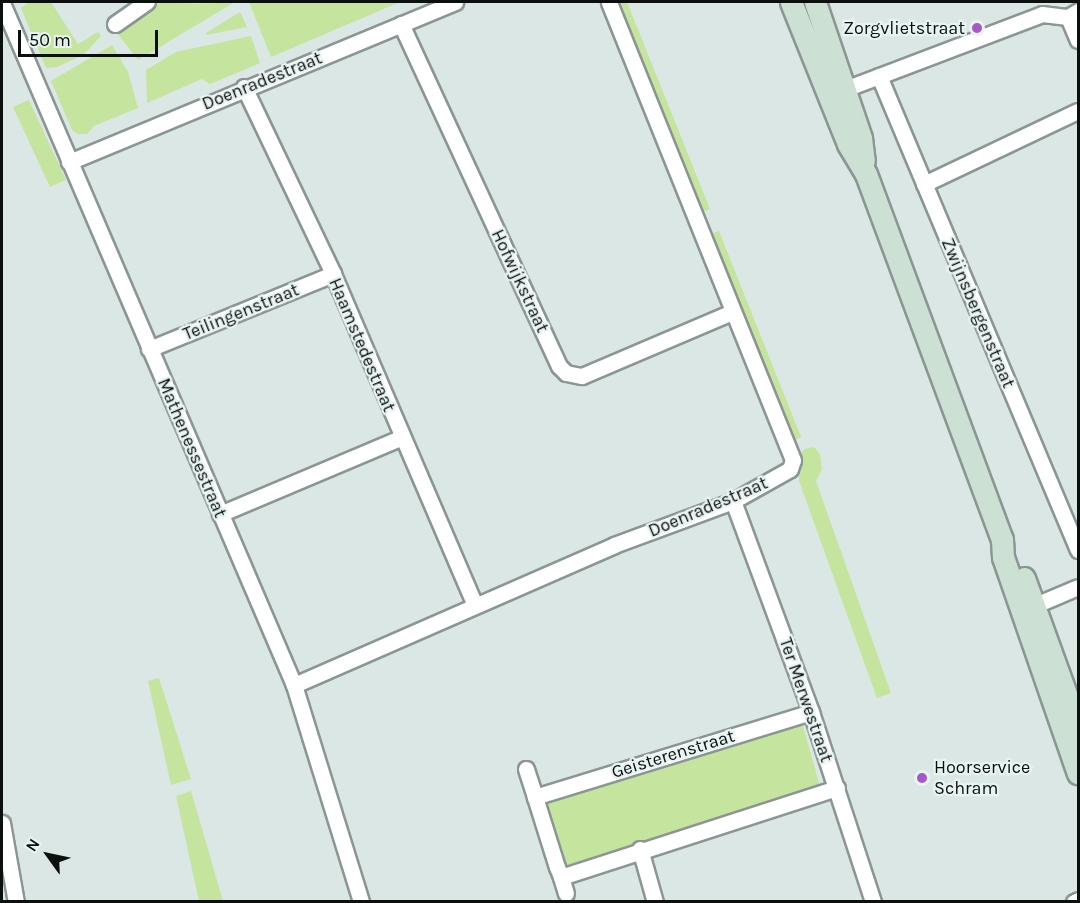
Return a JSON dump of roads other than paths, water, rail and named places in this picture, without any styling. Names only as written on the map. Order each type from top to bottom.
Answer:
[{"type":"street","points":[[115,24],[147,2]]},
{"type":"street","name":"Doenradestraat","points":[[69,162],[244,87],[455,2]]},
{"type":"street","name":"Doenradestraat","points":[[294,685],[614,545],[733,501],[790,470],[793,460],[609,2]]},
{"type":"street","points":[[791,2],[836,92]]},
{"type":"street","points":[[814,2],[848,144],[866,174],[1002,539],[1003,557],[1028,608],[1078,727]]},
{"type":"street","name":"Mathenessestraat","points":[[2,3],[294,685],[361,902]]},
{"type":"street","points":[[836,92],[1042,14],[1073,14],[1078,40]]},
{"type":"street","name":"Hofwijkstraat","points":[[402,24],[559,366],[566,373],[582,376],[732,312]]},
{"type":"street","name":"Zwijnsbergenstraat","points":[[879,76],[1078,550]]},
{"type":"street","name":"Haamstedestraat","points":[[244,87],[333,274],[475,605]]},
{"type":"street","points":[[924,184],[1078,111]]},
{"type":"street","name":"Teilingenstraat","points":[[149,349],[333,274]]},
{"type":"street","points":[[220,514],[402,437]]},
{"type":"street","name":"Ter Merwestraat","points":[[733,501],[811,712],[873,902]]},
{"type":"street","points":[[1028,608],[1078,587]]},
{"type":"street","points":[[1028,608],[1078,773]]},
{"type":"street","name":"Geisterenstraat","points":[[535,797],[811,712]]},
{"type":"street","points":[[526,770],[566,893]]},
{"type":"street","points":[[561,877],[640,849],[837,788]]},
{"type":"street","points":[[2,823],[16,902]]},
{"type":"street","points":[[640,849],[655,902]]},
{"type":"place","name":"Zorgvlietstraat","points":[[977,28]]},
{"type":"place","name":"Hoorservice Schram","points":[[922,778]]}]
